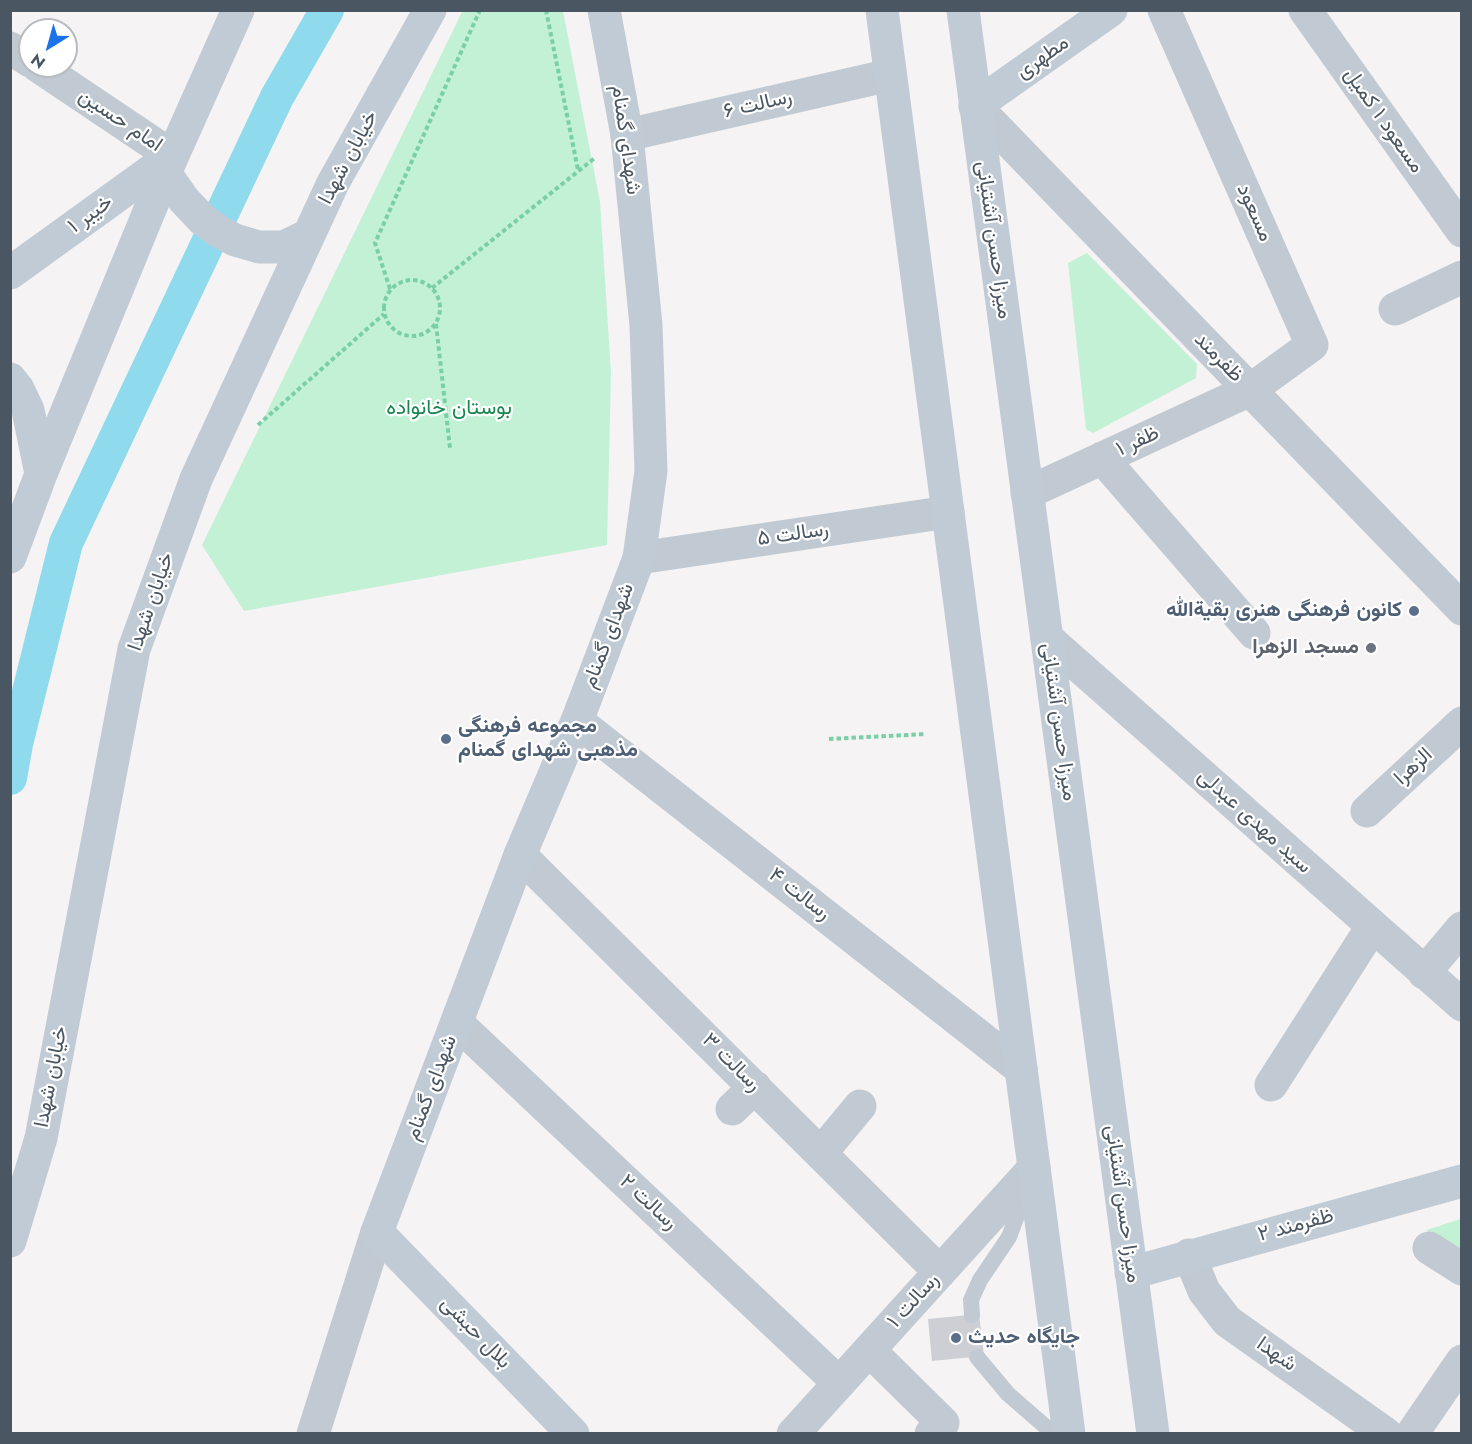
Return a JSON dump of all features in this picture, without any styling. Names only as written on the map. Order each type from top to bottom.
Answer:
[{"type":"main road","points":[[10,557],[40,474],[168,165],[238,10]]},
{"type":"main road","name":"خیابان شهدا","points":[[10,1241],[41,1138],[134,650],[196,479],[333,183],[430,10]]},
{"type":"main road","name":"شهدای گمنام","points":[[377,1232],[520,855],[577,721],[639,558],[651,471],[646,325],[627,135],[604,10]]},
{"type":"main road","points":[[882,10],[1069,1434]]},
{"type":"main road","name":"میرزا حسن آشتیانی","points":[[963,10],[1153,1434]]},
{"type":"main road","name":"مطهری","points":[[975,106],[1111,10]]},
{"type":"main road","points":[[168,165],[184,200],[202,219],[235,240],[259,247],[284,247],[309,235]]},
{"type":"main road","name":"خیبر ۱","points":[[10,273],[168,165]]},
{"type":"main road","points":[[10,379],[18,389],[28,410],[40,474]]},
{"type":"main road","name":"ظفرمند ۲","points":[[1131,1273],[1461,1180]]},
{"type":"main road","name":"بلال حبشی","points":[[377,1232],[573,1434]]},
{"type":"street","name":"مسعود","points":[[1164,10],[1312,345],[1250,390]]},
{"type":"street","name":"مسعود ۱ کمیل","points":[[1305,10],[1461,231]]},
{"type":"street","name":"رسالت ۶","points":[[627,135],[890,75]]},
{"type":"street","name":"امام حسین","points":[[54,78],[168,165]]},
{"type":"street","name":"ظفرمند","points":[[975,106],[1461,609]]},
{"type":"street","points":[[1395,309],[1461,277]]},
{"type":"street","name":"ظفر ۱","points":[[1027,493],[1250,390]]},
{"type":"street","points":[[1102,458],[1254,633]]},
{"type":"street","name":"رسالت ۵","points":[[639,558],[948,512]]},
{"type":"street","name":"سید مهدی عبدلی","points":[[1047,638],[1461,1005]]},
{"type":"street","name":"رسالت ۴","points":[[577,721],[1021,1069]]},
{"type":"street","name":"الزهرا","points":[[1367,811],[1461,723]]},
{"type":"street","name":"رسالت ۳","points":[[520,855],[744,1098],[821,1153],[940,1272]]},
{"type":"street","points":[[1271,1085],[1372,927]]},
{"type":"street","points":[[1424,973],[1461,928]]},
{"type":"street","name":"رسالت ۲","points":[[457,1023],[839,1383]]},
{"type":"street","points":[[821,1153],[860,1106]]},
{"type":"street","name":"رسالت ۱","points":[[793,1434],[1034,1168]]},
{"type":"street","name":"شهدای گمنام","points":[[314,1434],[377,1232]]},
{"type":"street","points":[[1429,1248],[1461,1269]]},
{"type":"street","name":"شهدا","points":[[1189,1255],[1204,1292],[1227,1321],[1386,1434]]},
{"type":"street","points":[[869,1350],[942,1423],[931,1434]]},
{"type":"street","points":[[1412,1434],[1461,1361]]},
{"type":"lane","points":[[972,1315],[971,1299],[980,1280],[1009,1237],[1034,1168]]},
{"type":"lane","points":[[977,1356],[1008,1394],[1054,1434]]},
{"type":"path","points":[[390,289],[375,243],[480,10]]},
{"type":"path","points":[[432,288],[578,170],[546,10]]},
{"type":"path","points":[[436,324],[429,331],[411,336],[394,330],[384,315],[383,306],[390,289],[398,282],[416,279],[425,282],[438,297],[440,306],[436,324],[450,448]]},
{"type":"path","points":[[250,432],[384,315]]},
{"type":"path","points":[[829,740],[926,734]]},
{"type":"green space","name":"بوستان خانواده","points":[[463,10],[563,11],[600,202],[611,373],[607,545],[244,611],[202,545]]},
{"type":"green space","points":[[1087,253],[1197,364],[1196,378],[1093,433],[1086,429],[1068,263]]},
{"type":"green space","points":[[1461,1219],[1461,1256],[1426,1230]]},
{"type":"building","name":"جایگاه حدیث","points":[[979,1314],[984,1356],[932,1361],[928,1319]]},
{"type":"waterway","points":[[10,778],[16,744],[66,543],[277,97],[327,10]]},
{"type":"place","name":"کانون فرهنگی هنری بقیةالله","points":[[1414,611]]},
{"type":"place","name":"مسجد الزهرا","points":[[1371,648]]},
{"type":"place","name":"مجموعه فرهنگی مذهبی شهدای گمنام","points":[[446,739]]},
{"type":"place","name":"جایگاه حدیث","points":[[956,1338]]}]
